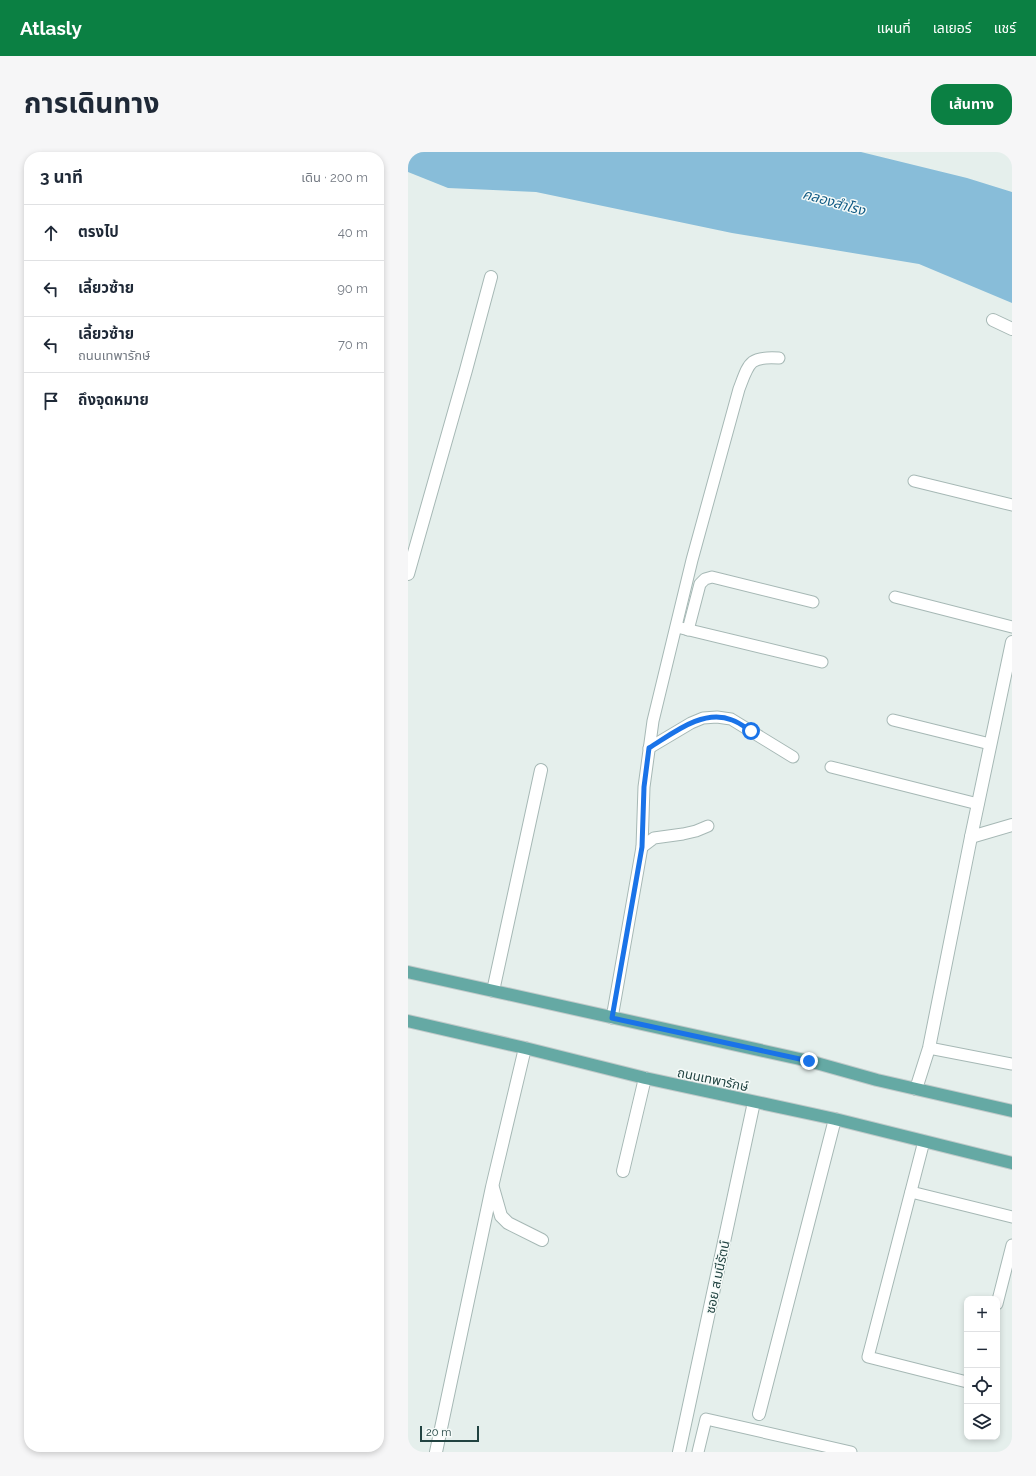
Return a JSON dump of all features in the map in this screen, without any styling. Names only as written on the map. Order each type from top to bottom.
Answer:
[{"type":"main road","points":[[408,972],[809,1061],[916,1089],[1012,1111]]},
{"type":"main road","name":"ถนนเทพารักษ์","points":[[408,1021],[526,1048],[645,1078],[835,1119],[1012,1163]]},
{"type":"street","points":[[408,574],[491,277]]},
{"type":"street","points":[[993,320],[1012,330]]},
{"type":"street","points":[[916,1089],[929,1048],[1012,642]]},
{"type":"street","points":[[493,991],[541,770]]},
{"type":"street","points":[[971,837],[1012,825]]},
{"type":"street","points":[[436,1452],[492,1187],[526,1048]]},
{"type":"street","points":[[623,1171],[645,1078]]},
{"type":"street","name":"ซอย ส.มนีรัตน์","points":[[679,1452],[754,1102]]},
{"type":"street","points":[[759,1414],[835,1119]]},
{"type":"street","points":[[492,1187],[501,1216],[508,1223],[542,1240]]},
{"type":"lane","points":[[612,1018],[642,847],[644,787],[653,721],[694,553],[744,377],[749,365],[755,359],[765,357],[779,358]]},
{"type":"lane","points":[[914,481],[1012,505]]},
{"type":"lane","points":[[688,630],[700,584],[705,579],[712,577],[813,602]]},
{"type":"lane","points":[[895,597],[1012,626]]},
{"type":"lane","points":[[676,627],[822,662]]},
{"type":"lane","points":[[649,748],[691,723],[704,718],[717,717],[731,719],[793,757]]},
{"type":"lane","points":[[893,720],[990,744]]},
{"type":"lane","points":[[831,767],[978,804]]},
{"type":"lane","points":[[642,847],[654,838],[683,834],[708,826]]},
{"type":"lane","points":[[929,1048],[1012,1064]]},
{"type":"lane","points":[[924,1141],[868,1357],[964,1381]]},
{"type":"lane","points":[[911,1192],[1012,1217]]},
{"type":"lane","points":[[999,1296],[1012,1245]]},
{"type":"lane","points":[[698,1452],[706,1419],[851,1452]]},
{"type":"water","name":"คลองสำโรง","points":[[408,152],[861,152],[967,178],[1012,192],[1012,303],[919,264],[732,233],[536,192],[448,188],[408,172]]},
{"type":"route","points":[[751,731],[731,719],[717,717],[704,718],[691,723],[649,748],[644,787],[642,847],[612,1018],[809,1061]]}]
